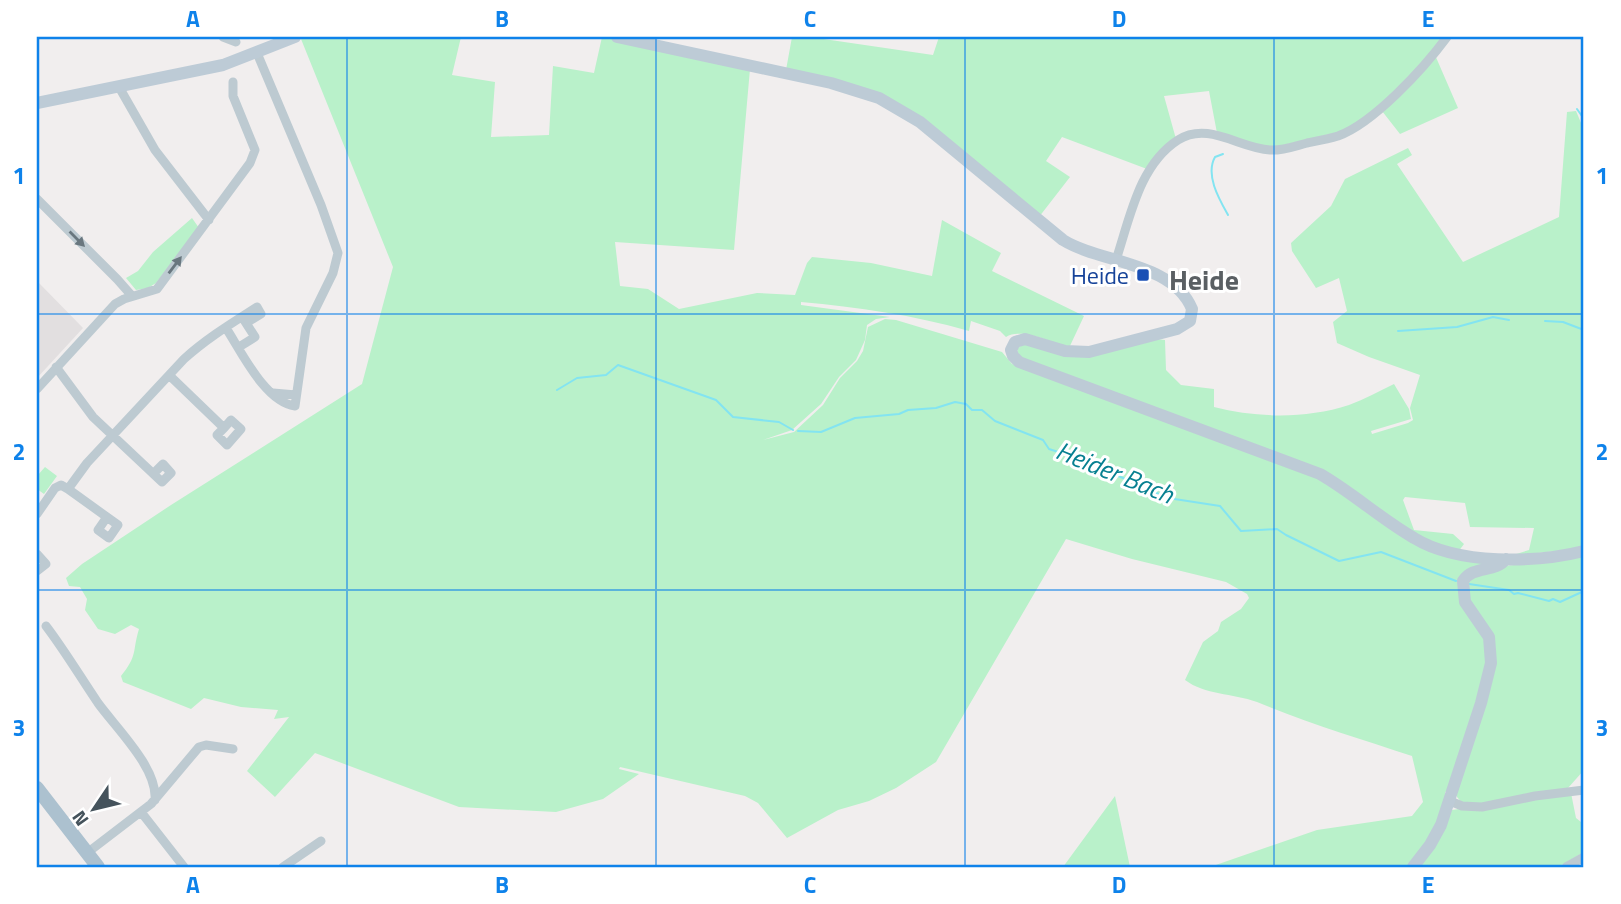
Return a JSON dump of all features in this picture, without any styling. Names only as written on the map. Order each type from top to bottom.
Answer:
[{"type":"main road","points":[[37,103],[209,68],[257,53],[295,37]]},
{"type":"main road","points":[[617,37],[831,83],[869,94],[897,107],[920,122],[1063,240],[1081,250],[1151,272],[1167,282],[1191,305],[1192,315],[1187,324],[1177,329],[1099,350],[1074,352],[1022,339],[1013,343],[1011,350],[1019,362],[1320,474],[1425,544],[1462,554],[1506,558],[1554,558],[1584,551]]},
{"type":"main road","points":[[1413,867],[1436,835],[1450,801],[1486,687],[1490,663],[1489,637],[1465,602],[1462,583],[1471,573],[1499,565],[1506,558]]},
{"type":"main road","points":[[37,788],[98,867]]},
{"type":"street","points":[[223,37],[236,42]]},
{"type":"street","points":[[1116,260],[1148,170],[1166,149],[1180,138],[1196,133],[1212,133],[1270,150],[1339,135],[1365,119],[1402,88],[1434,55],[1447,37]]},
{"type":"street","points":[[226,328],[260,382],[285,404],[295,406],[306,328],[333,273],[338,253],[321,205],[257,53]]},
{"type":"street","points":[[37,389],[119,301],[157,289],[252,160],[256,150],[233,96],[233,82]]},
{"type":"street","points":[[119,87],[155,150],[209,220]]},
{"type":"street","points":[[37,200],[132,296]]},
{"type":"street","points":[[68,489],[112,435],[196,348],[226,328],[244,320],[255,337],[239,347]]},
{"type":"street","points":[[56,367],[93,417],[154,473]]},
{"type":"street","points":[[169,375],[224,428]]},
{"type":"street","points":[[37,514],[55,488],[61,485],[107,517]]},
{"type":"street","points":[[37,554],[46,564],[37,572]]},
{"type":"street","points":[[47,626],[144,765],[156,788],[155,800]]},
{"type":"street","points":[[87,853],[155,800],[199,747],[206,745],[233,749]]},
{"type":"street","points":[[1450,801],[1462,806],[1482,807],[1535,796],[1584,790]]},
{"type":"street","points":[[141,812],[184,867]]},
{"type":"street","points":[[283,867],[321,841]]},
{"type":"street","points":[[1566,867],[1584,857]]},
{"type":"shaded area","points":[[37,281],[83,328],[37,378]]},
{"type":"green space","points":[[461,37],[452,75],[495,82],[491,137],[549,135],[553,66],[594,73],[602,37],[750,69],[734,250],[615,242],[620,286],[648,289],[679,309],[757,293],[795,295],[807,263],[812,257],[871,263],[932,276],[942,220],[1001,253],[992,271],[1084,316],[1069,348],[1029,335],[1013,334],[1006,337],[1000,331],[971,321],[969,331],[885,312],[801,302],[801,305],[890,317],[876,319],[867,325],[865,340],[856,360],[839,377],[821,404],[792,430],[763,440],[794,432],[823,405],[840,378],[857,361],[863,351],[868,327],[885,319],[1002,352],[1012,364],[1035,371],[1019,357],[1017,349],[1023,344],[1064,354],[1156,339],[1165,340],[1166,370],[1181,385],[1214,389],[1214,407],[1230,411],[1264,415],[1316,413],[1355,403],[1394,384],[1409,409],[1411,419],[1371,431],[1372,434],[1408,423],[1413,420],[1410,408],[1420,375],[1337,343],[1333,322],[1347,311],[1339,278],[1316,288],[1292,251],[1291,243],[1331,206],[1345,179],[1408,148],[1412,155],[1397,164],[1463,262],[1559,217],[1567,112],[1576,111],[1584,130],[1584,548],[1510,556],[1529,550],[1534,528],[1470,527],[1465,503],[1405,497],[1403,500],[1414,530],[1453,534],[1464,544],[1458,552],[1506,558],[1465,580],[1504,566],[1584,555],[1584,770],[1568,788],[1485,804],[1463,804],[1457,797],[1456,790],[1491,663],[1448,791],[1445,792],[1446,798],[1433,836],[1408,867],[1210,867],[1317,830],[1412,816],[1423,802],[1412,756],[1248,699],[1201,688],[1185,680],[1203,642],[1218,631],[1221,622],[1241,609],[1249,598],[1247,594],[1226,582],[1132,559],[1066,539],[936,762],[896,788],[869,801],[838,810],[787,838],[758,803],[745,796],[620,767],[619,769],[639,774],[603,799],[556,812],[459,807],[315,753],[275,797],[247,771],[289,717],[274,719],[278,710],[241,707],[204,698],[191,709],[123,682],[121,676],[132,658],[139,629],[131,625],[115,634],[98,629],[85,610],[87,599],[80,587],[69,586],[66,578],[82,564],[171,505],[362,384],[393,267],[301,39]]},
{"type":"green space","points":[[792,37],[810,37],[933,55],[939,37],[1445,37],[1433,54],[1378,107],[1347,130],[1271,148],[1217,133],[1209,91],[1164,96],[1176,139],[1147,169],[1062,137],[1046,161],[1070,177],[1039,217],[914,115],[786,70]]},
{"type":"green space","points":[[1435,55],[1458,108],[1400,134],[1382,111]]},
{"type":"green space","points":[[192,218],[199,228],[156,283],[136,290],[126,278],[138,271],[153,252]]},
{"type":"green space","points":[[45,467],[57,476],[44,494],[37,489],[37,476]]},
{"type":"green space","points":[[1571,793],[1576,818],[1584,821],[1584,852],[1558,867],[1414,867],[1452,810]]},
{"type":"green space","points":[[1115,796],[1130,867],[1063,867]]},
{"type":"waterway","points":[[1577,109],[1584,119]]},
{"type":"waterway","points":[[1223,154],[1215,157],[1212,179],[1228,215]]},
{"type":"waterway","points":[[1398,331],[1457,327],[1493,317],[1509,320]]},
{"type":"waterway","points":[[1545,321],[1563,322],[1584,330]]},
{"type":"waterway","name":"Heider Bach","points":[[557,390],[577,378],[606,375],[618,365],[716,400],[733,417],[779,422],[793,430]]},
{"type":"waterway","name":"Heider Bach","points":[[798,431],[821,432],[855,418],[899,414],[955,402],[966,404],[972,410],[982,410],[995,421],[1043,440],[1049,449],[1080,459],[1168,498],[1220,506],[1241,531],[1277,529],[1339,561],[1381,552],[1456,581]]},
{"type":"waterway","name":"Heider Bach","points":[[1469,584],[1560,602],[1584,591]]},
{"type":"place","name":"Heide","points":[[1143,275]]},
{"type":"district","name":"Heide","points":[[1204,279]]}]
